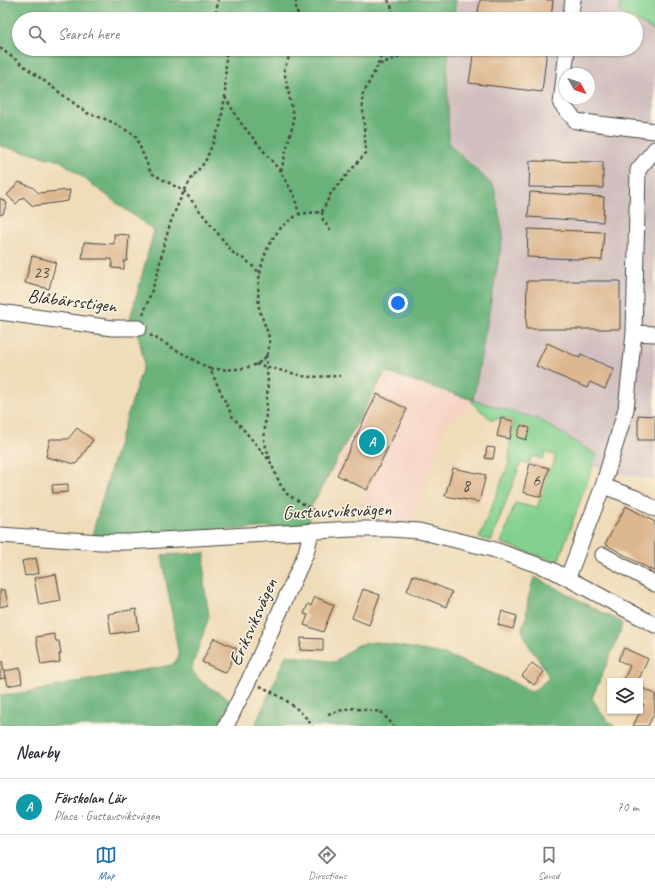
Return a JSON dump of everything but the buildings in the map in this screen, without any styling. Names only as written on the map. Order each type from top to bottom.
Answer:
[{"type":"street","points":[[571,12],[572,0]]},
{"type":"street","points":[[566,56],[561,104],[576,121],[655,131]]},
{"type":"street","points":[[568,577],[604,486],[626,409],[634,333],[638,170],[655,149]]},
{"type":"street","name":"Blåbärsstigen","points":[[0,312],[112,328],[139,328]]},
{"type":"street","points":[[634,333],[655,334]]},
{"type":"street","points":[[604,486],[636,498],[655,509]]},
{"type":"street","name":"Gustavsviksvägen","points":[[0,535],[100,542],[126,542],[376,529],[419,531],[518,557],[568,577],[655,625]]},
{"type":"street","name":"Eriksviksvägen","points":[[226,726],[249,680],[306,553],[311,532]]},
{"type":"street","points":[[603,555],[655,584]]},
{"type":"path","points":[[216,12],[218,0]]},
{"type":"path","points":[[296,0],[297,12]]},
{"type":"path","points":[[388,0],[392,12]]},
{"type":"path","points":[[0,48],[87,113],[108,120],[135,135],[151,174],[184,191],[235,255],[246,260],[261,275]]},
{"type":"path","points":[[226,56],[225,97],[220,126],[205,162],[193,176],[184,191],[164,244],[157,276],[139,328],[210,369],[230,370],[246,368],[261,362],[266,354]]},
{"type":"path","points":[[280,171],[294,120],[284,70],[289,56]]},
{"type":"path","points":[[331,231],[323,220],[322,212],[331,193],[366,153],[362,96],[378,65],[381,56]]},
{"type":"path","points":[[378,65],[401,56]]},
{"type":"path","points":[[225,97],[240,122],[280,171],[294,195],[299,214]]},
{"type":"path","points":[[313,510],[287,494],[281,486],[270,461],[264,441],[268,383],[266,354],[269,340],[259,308],[261,275],[266,252],[278,229],[299,214],[322,212]]},
{"type":"path","points":[[256,364],[307,377],[340,376]]},
{"type":"path","points":[[210,369],[232,416],[270,461]]},
{"type":"path","points":[[249,680],[275,693],[306,716],[312,726]]},
{"type":"path","points":[[328,714],[350,708],[381,712],[394,726]]},
{"type":"shaded area","points":[[456,0],[620,0],[619,12],[454,12]]},
{"type":"shaded area","points":[[643,25],[655,31],[655,480],[625,475],[593,466],[597,455],[538,419],[473,400],[503,235],[494,187],[449,144],[447,71],[448,56],[643,56]]},
{"type":"shaded area","points":[[385,371],[473,400],[472,403],[445,425],[412,523],[382,520],[372,512],[358,507],[367,490],[331,472]]},
{"type":"green space","points":[[0,0],[456,0],[454,12],[12,12],[12,56],[448,56],[447,71],[449,144],[494,187],[503,235],[473,400],[385,372],[311,507],[309,523],[304,525],[132,536],[92,535],[113,461],[144,363],[139,338],[130,319],[154,231],[61,161],[0,146]]},
{"type":"green space","points":[[620,0],[655,0],[655,31],[643,25],[643,12],[619,12]]},
{"type":"green space","points":[[473,400],[538,419],[597,455],[558,562],[501,543],[515,503],[537,508],[549,468],[552,467],[556,456],[545,452],[543,459],[532,456],[529,464],[521,462],[491,541],[479,538],[509,463],[510,439],[513,421],[501,418],[492,420],[472,403]]},
{"type":"green space","points":[[205,553],[204,582],[209,616],[191,670],[202,682],[231,701],[219,726],[0,726],[0,695],[29,692],[172,665],[179,657],[162,555]]},
{"type":"green space","points":[[534,577],[622,622],[620,633],[592,698],[602,714],[614,726],[255,726],[286,655],[335,662],[357,645],[376,642],[444,654],[507,679],[532,692],[549,678],[527,643],[522,628],[526,619],[528,599]]},
{"type":"place","name":"Förskolan Lär","points":[[372,442]]}]
